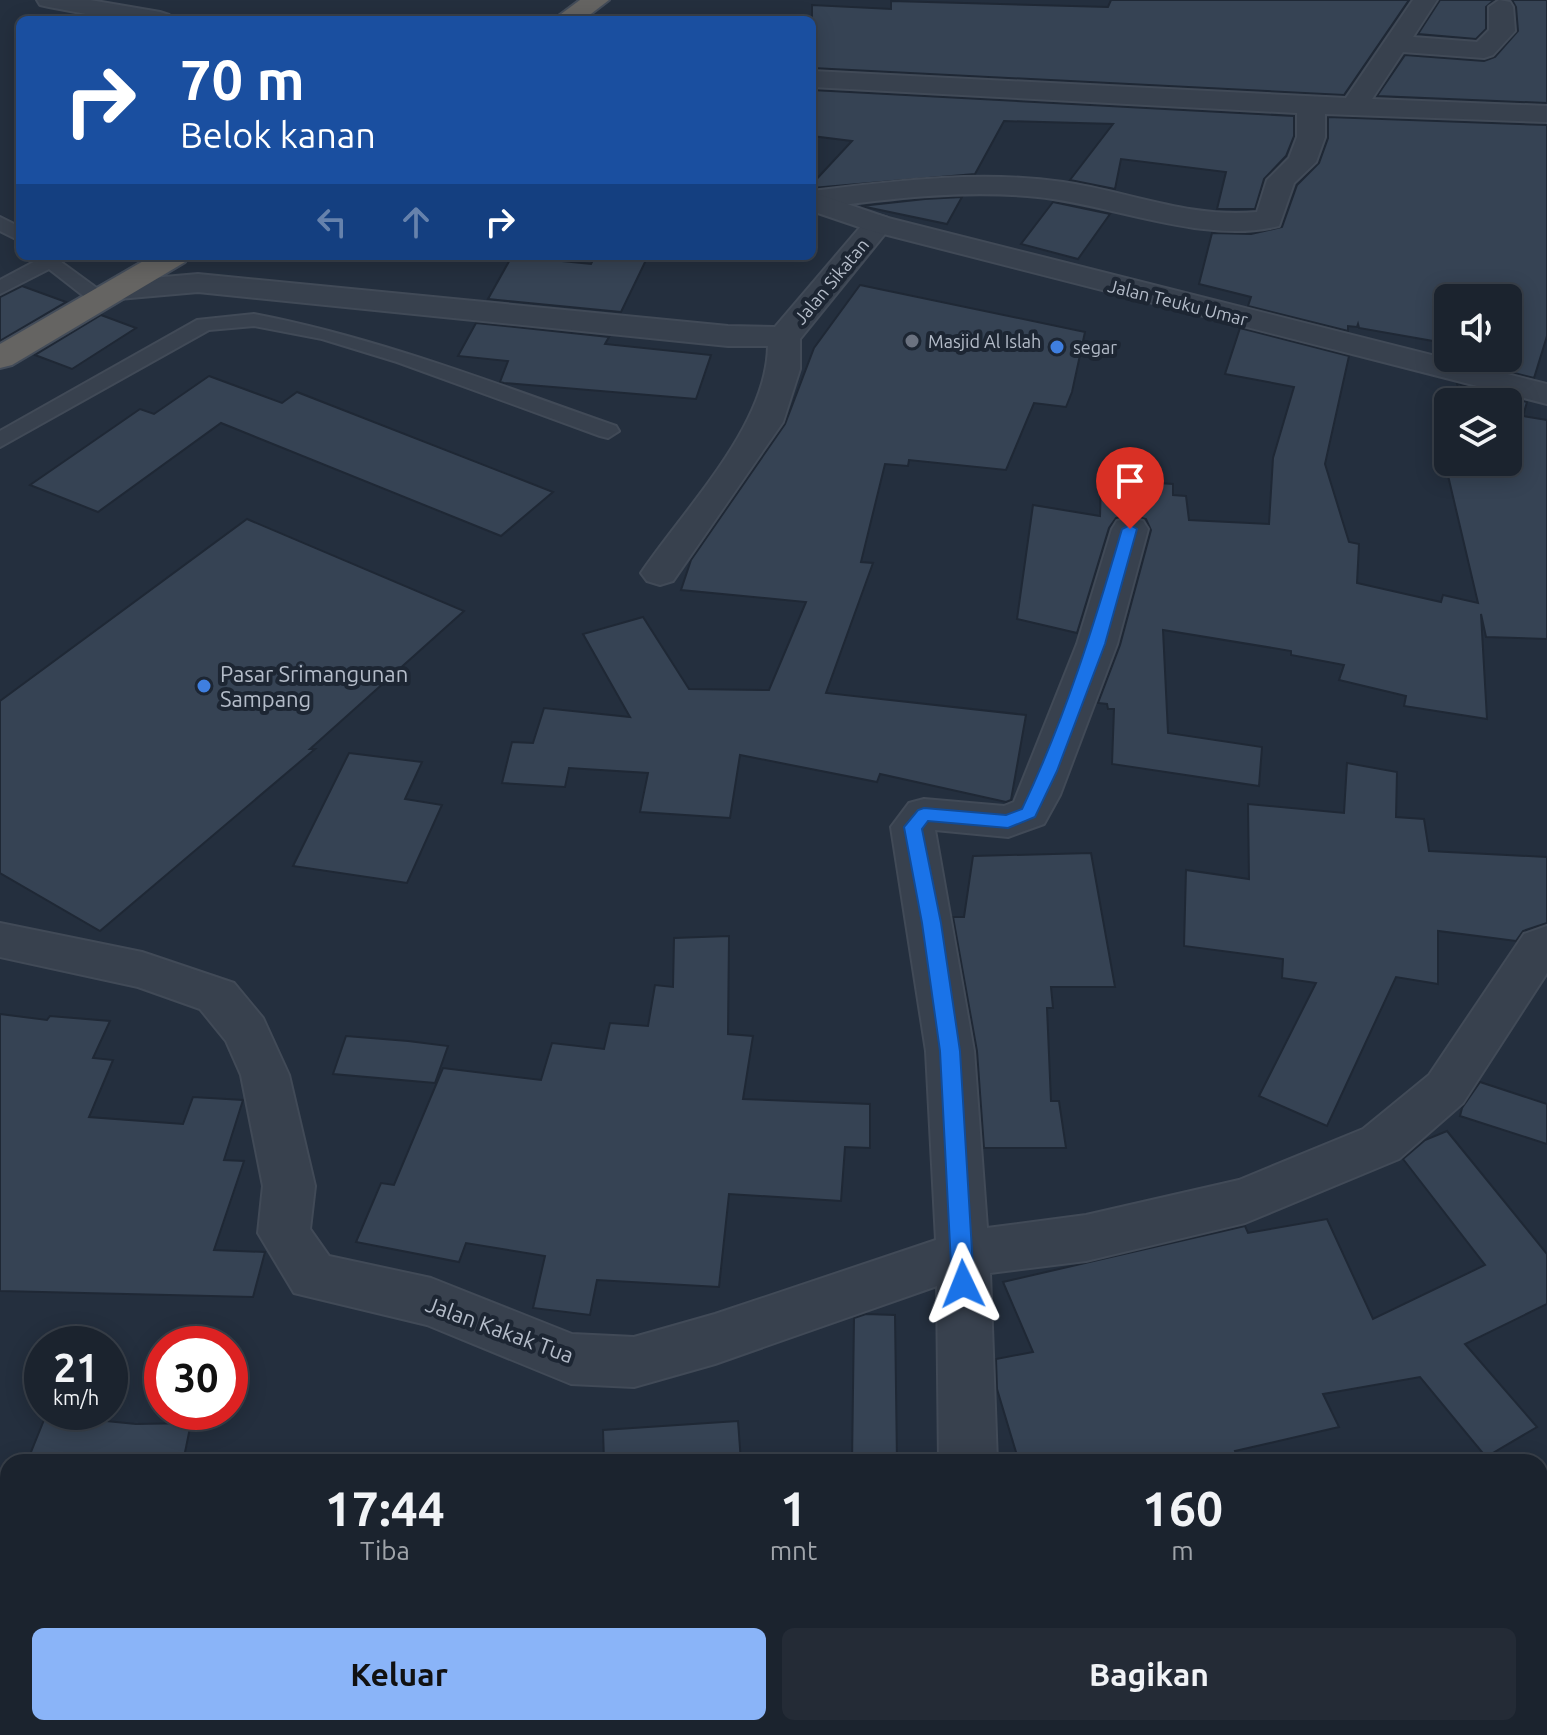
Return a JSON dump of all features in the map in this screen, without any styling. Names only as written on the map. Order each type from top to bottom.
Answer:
[{"type":"highway","points":[[572,16],[597,0]]},
{"type":"highway","points":[[0,358],[167,260]]},
{"type":"street","points":[[49,0],[138,16]]},
{"type":"street","points":[[1354,107],[1425,0]]},
{"type":"street","points":[[1395,44],[1484,50],[1502,31],[1501,7]]},
{"type":"street","points":[[816,79],[1195,101],[1547,114]]},
{"type":"street","points":[[816,200],[961,187],[1060,191],[1211,218],[1256,222],[1269,220],[1281,180],[1302,162],[1311,137],[1311,105]]},
{"type":"street","name":"Jalan Teuku Umar","points":[[816,201],[878,224],[1547,394]]},
{"type":"street","name":"Jalan Sikatan","points":[[784,337],[813,306],[878,224]]},
{"type":"street","points":[[110,295],[162,284],[192,270],[728,336],[784,337],[784,369],[766,422],[660,573]]},
{"type":"street","points":[[968,1454],[963,1254],[950,1051],[913,827],[924,814],[1008,822],[1029,813],[1045,781],[1097,644],[1130,529]]},
{"type":"street","name":"Jalan Kakak Tua","points":[[0,940],[142,970],[217,996],[246,1031],[265,1075],[289,1186],[284,1233],[313,1276],[431,1302],[571,1359],[634,1362],[715,1339],[963,1254],[1086,1238],[1245,1201],[1381,1144],[1446,1089],[1540,946],[1547,943]]},
{"type":"lane","points":[[0,288],[45,260]]},
{"type":"lane","points":[[51,260],[110,295]]},
{"type":"lane","points":[[0,440],[204,324],[254,320],[326,334],[404,358],[608,431]]},
{"type":"building","points":[[1111,0],[1409,0],[1344,95],[816,68],[816,16],[812,16],[812,5],[891,9],[891,1],[1108,7]]},
{"type":"building","points":[[1440,0],[1494,0],[1486,7],[1486,29],[1476,39],[1418,34]]},
{"type":"building","points":[[1512,0],[1547,0],[1547,103],[1377,96],[1405,55],[1484,61],[1495,57],[1518,31],[1516,7]]},
{"type":"building","points":[[816,90],[1294,116],[1294,136],[1286,156],[1264,179],[1255,209],[1217,209],[1226,172],[1121,159],[1115,189],[1070,180],[1113,124],[1004,121],[975,174],[816,188],[816,180],[852,141],[816,136]]},
{"type":"building","points":[[1328,117],[1547,125],[1547,336],[1534,378],[1511,372],[1522,372],[1522,284],[1434,284],[1434,341],[1359,328],[1358,324],[1357,327],[1348,326],[1348,331],[1248,306],[1251,297],[1199,284],[1212,233],[1251,234],[1282,227],[1297,185],[1319,163],[1328,138]]},
{"type":"building","points":[[962,197],[947,224],[861,206],[925,199]]},
{"type":"building","points":[[1053,202],[1110,214],[1078,259],[1021,244]]},
{"type":"building","points":[[510,260],[591,264],[593,260],[646,260],[621,312],[488,299]]},
{"type":"building","points":[[860,285],[1085,332],[1066,407],[1034,403],[1006,470],[909,460],[908,466],[885,464],[861,562],[873,563],[826,693],[1026,715],[1011,800],[1006,802],[880,774],[877,782],[740,755],[730,818],[640,812],[648,773],[569,768],[565,787],[502,783],[512,742],[533,743],[544,708],[630,717],[583,634],[643,617],[689,689],[769,690],[806,602],[681,590],[691,560],[785,424],[814,348]]},
{"type":"building","points":[[22,286],[66,302],[0,341],[0,297]]},
{"type":"building","points":[[101,315],[136,328],[72,369],[35,355]]},
{"type":"building","points":[[476,323],[609,337],[605,344],[711,355],[696,399],[504,383],[500,382],[508,361],[458,356]]},
{"type":"building","points":[[1240,328],[1349,356],[1325,464],[1349,542],[1359,544],[1357,583],[1441,602],[1443,595],[1478,603],[1448,476],[1522,476],[1522,401],[1527,402],[1523,416],[1547,420],[1547,639],[1486,637],[1481,614],[1487,719],[1404,706],[1406,696],[1339,680],[1344,665],[1291,655],[1291,651],[1163,630],[1168,733],[1262,747],[1259,786],[1112,764],[1114,709],[1098,703],[1120,645],[1151,530],[1146,519],[1131,515],[1116,518],[1109,528],[1077,633],[1017,619],[1033,505],[1100,516],[1101,479],[1173,484],[1173,495],[1186,496],[1189,520],[1269,524],[1273,458],[1294,387],[1225,374]]},
{"type":"building","points":[[209,376],[282,403],[297,392],[553,492],[501,536],[221,423],[98,512],[30,485],[140,409],[154,414]]},
{"type":"building","points":[[247,519],[464,611],[310,749],[315,749],[100,931],[0,873],[0,701]]},
{"type":"building","points":[[349,753],[422,762],[405,799],[442,805],[407,883],[293,866]]},
{"type":"building","points":[[1347,763],[1397,772],[1396,817],[1424,819],[1429,851],[1547,857],[1547,923],[1523,931],[1516,941],[1438,931],[1438,984],[1396,977],[1327,1126],[1259,1096],[1316,983],[1282,978],[1283,959],[1184,946],[1186,870],[1249,879],[1248,804],[1344,813]]},
{"type":"building","points":[[1091,853],[1115,987],[1051,987],[1053,1008],[1047,1008],[1051,1101],[1059,1101],[1066,1148],[984,1148],[977,1051],[953,917],[964,917],[973,856]]},
{"type":"building","points":[[729,936],[728,1034],[753,1036],[743,1099],[870,1104],[870,1148],[845,1147],[841,1201],[729,1194],[719,1287],[597,1280],[590,1315],[533,1308],[545,1256],[466,1243],[459,1262],[356,1242],[381,1183],[394,1185],[443,1068],[541,1080],[552,1043],[604,1049],[610,1023],[648,1026],[655,985],[673,987],[674,938]]},
{"type":"building","points":[[0,1014],[47,1020],[50,1016],[110,1021],[93,1058],[113,1060],[89,1117],[183,1124],[193,1097],[243,1100],[224,1160],[244,1161],[214,1250],[265,1252],[253,1297],[0,1291]]},
{"type":"building","points":[[346,1036],[448,1046],[435,1083],[333,1074]]},
{"type":"building","points":[[1480,1082],[1547,1104],[1547,1144],[1460,1116]]},
{"type":"building","points":[[1447,1131],[1547,1254],[1547,1304],[1465,1344],[1537,1427],[1491,1454],[1484,1454],[1420,1377],[1323,1394],[1339,1427],[1235,1451],[1236,1454],[1017,1454],[997,1389],[996,1359],[1033,1352],[1003,1282],[1245,1226],[1248,1233],[1327,1219],[1373,1319],[1485,1265],[1403,1159],[1425,1140]]},
{"type":"building","points":[[866,1314],[895,1315],[897,1454],[852,1454],[854,1318]]},
{"type":"building","points":[[738,1421],[740,1454],[604,1454],[603,1430]]},
{"type":"building","points":[[128,1423],[144,1424],[144,1430],[190,1430],[185,1454],[30,1454],[40,1430],[128,1430]]},
{"type":"place","name":"Masjid Al Islah","points":[[912,341]]},
{"type":"place","name":"segar","points":[[1057,347]]},
{"type":"place","name":"Pasar Srimangunan Sampang","points":[[204,686]]},
{"type":"route","points":[[963,1284],[950,1051],[924,878],[913,827],[924,814],[1008,822],[1029,813],[1039,795],[1097,644],[1130,529]]}]
